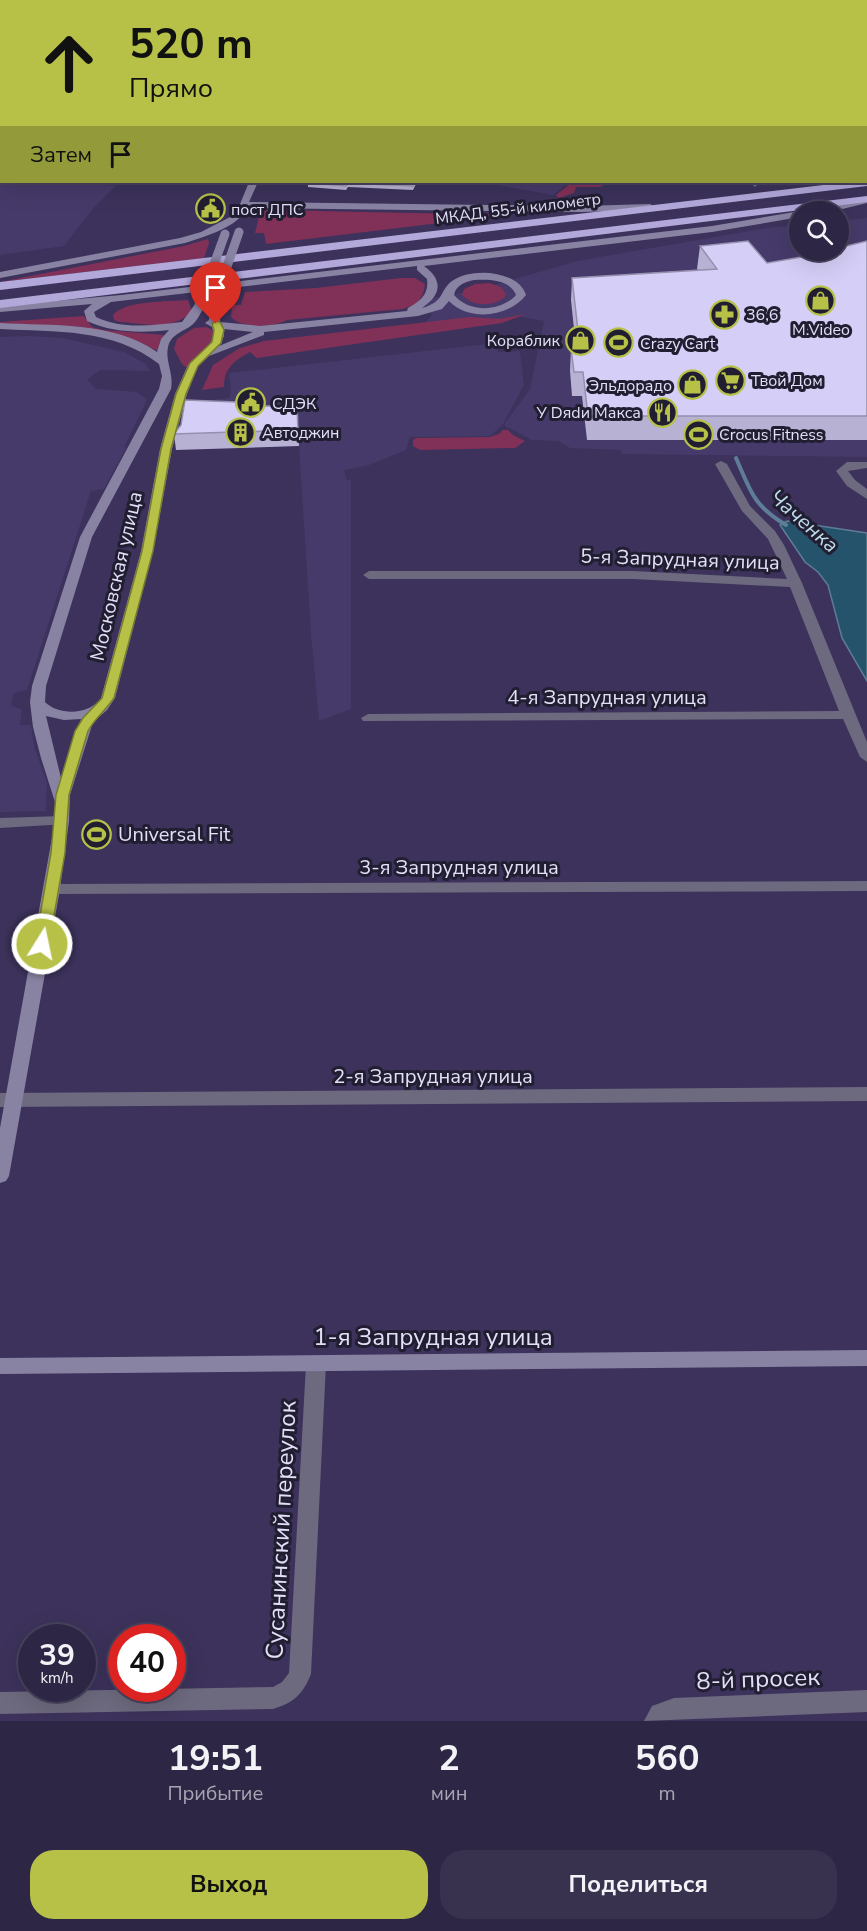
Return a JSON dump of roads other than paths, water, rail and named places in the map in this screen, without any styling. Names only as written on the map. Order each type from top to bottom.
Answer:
[{"type":"highway","name":"МКАД, 55-й километр","points":[[0,286],[867,183]]},
{"type":"highway","name":"МКАД, 55-й километр","points":[[0,304],[867,200]]},
{"type":"street","points":[[165,363],[162,352],[166,339],[172,332],[187,323],[200,305],[253,183]]},
{"type":"street","points":[[849,204],[867,200]]},
{"type":"street","points":[[243,206],[582,209],[692,205]]},
{"type":"street","points":[[0,275],[182,240],[215,228],[238,216]]},
{"type":"street","points":[[0,309],[121,298],[712,229],[789,216]]},
{"type":"street","points":[[215,228],[231,231]]},
{"type":"street","points":[[204,355],[213,347],[219,336],[212,311],[231,231]]},
{"type":"street","points":[[379,317],[502,309],[517,302],[521,295],[519,289],[490,270],[493,260],[532,250]]},
{"type":"street","points":[[370,268],[421,268],[447,284],[456,304],[474,310]]},
{"type":"street","points":[[379,317],[414,309],[427,300],[434,284],[428,273],[421,268]]},
{"type":"street","points":[[447,284],[468,278],[502,279]]},
{"type":"street","points":[[121,298],[93,307],[89,311],[91,320],[111,326],[144,329],[168,328],[198,322],[249,329],[275,328],[432,309],[443,303],[447,284]]},
{"type":"street","points":[[0,326],[95,333],[135,343],[176,370],[191,369]]},
{"type":"street","points":[[204,355],[238,340],[275,328]]},
{"type":"street","name":"Московская улица","points":[[0,1176],[7,1100],[52,889],[62,821],[62,802],[82,731],[96,711],[106,703],[110,693],[147,551],[166,449],[181,394],[191,369],[204,355]]},
{"type":"street","name":"Московская улица","points":[[62,802],[39,721],[37,702],[39,687],[86,537],[162,397],[169,372],[165,363]]},
{"type":"street","points":[[721,464],[745,507],[770,530],[796,583],[847,715],[867,758]]},
{"type":"street","points":[[867,465],[847,466],[842,471],[867,495]]},
{"type":"street","name":"5-я Запрудная улица","points":[[369,575],[633,575],[796,583]]},
{"type":"street","points":[[37,702],[45,711],[53,714],[74,715],[96,711]]},
{"type":"street","name":"4-я Запрудная улица","points":[[368,718],[847,715]]},
{"type":"street","points":[[0,823],[62,821]]},
{"type":"street","name":"3-я Запрудная улица","points":[[52,889],[867,886]]},
{"type":"street","name":"2-я Запрудная улица","points":[[7,1100],[867,1094]]},
{"type":"street","name":"1-я Запрудная улица","points":[[0,1366],[867,1358]]},
{"type":"street","name":"Сусанинский переулок","points":[[0,1703],[273,1698],[286,1695],[295,1686],[300,1674],[316,1364]]},
{"type":"street","name":"8-й просек","points":[[655,1721],[660,1714],[674,1709],[867,1701]]},
{"type":"water","points":[[787,521],[867,533],[867,681],[842,638],[828,585],[818,572],[805,562],[780,525]]},
{"type":"waterway","name":"Чаченка","points":[[736,458],[754,497],[766,511],[786,525]]},
{"type":"place","name":"пост ДПС","points":[[210,209]]},
{"type":"place","name":"M.Video","points":[[821,301]]},
{"type":"place","name":"36,6","points":[[725,314]]},
{"type":"place","name":"Кораблик","points":[[581,340]]},
{"type":"place","name":"Crazy Cart","points":[[619,343]]},
{"type":"place","name":"Твой Дом","points":[[730,380]]},
{"type":"place","name":"Эльдорадо","points":[[693,385]]},
{"type":"place","name":"СДЭК","points":[[251,403]]},
{"type":"place","name":"У Dяdи Макса","points":[[662,412]]},
{"type":"place","name":"Автоджин","points":[[241,432]]},
{"type":"place","name":"Crocus Fitness","points":[[698,434]]},
{"type":"place","name":"Universal Fit","points":[[97,834]]}]
